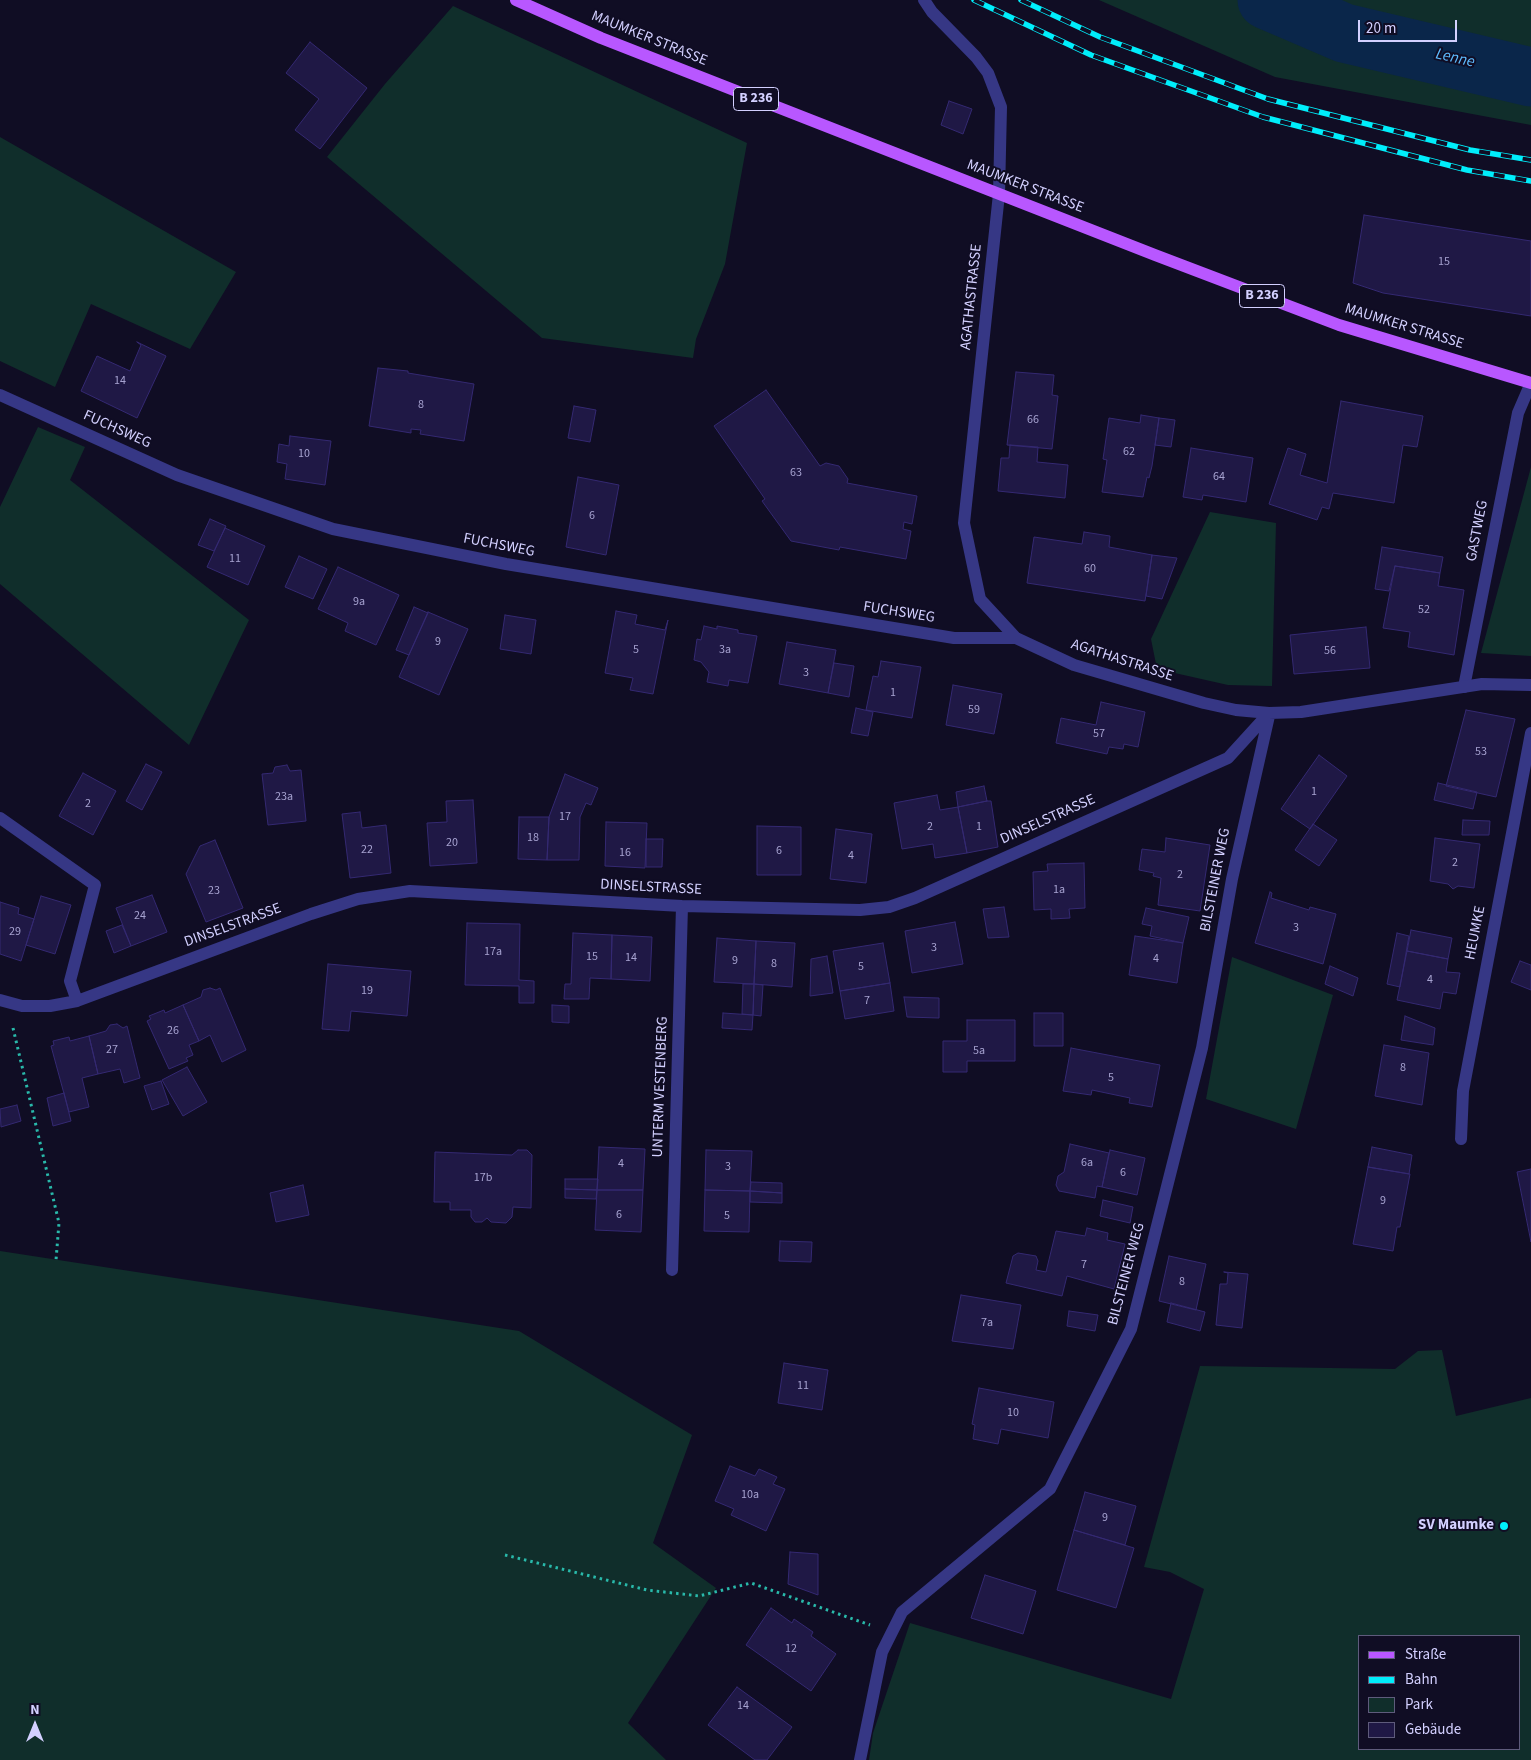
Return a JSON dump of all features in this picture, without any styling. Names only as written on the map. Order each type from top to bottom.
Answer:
[{"type":"main road","name":"MAUMKER STRASSE","points":[[516,0],[601,38],[1339,325],[1531,383]]},
{"type":"street","name":"AGATHASTRASSE","points":[[924,0],[932,12],[976,57],[988,73],[1000,107],[999,194],[964,523],[980,599],[1016,638],[1074,665],[1204,704],[1269,713],[1301,712],[1464,687],[1500,683],[1531,685]]},
{"type":"street","name":"GASTWEG","points":[[1464,687],[1518,413],[1531,383]]},
{"type":"street","name":"FUCHSWEG","points":[[0,395],[177,475],[333,529],[506,564],[954,638],[1016,638]]},
{"type":"street","name":"DINSELSTRASSE","points":[[5,1001],[22,1006],[50,1006],[76,1001],[312,914],[358,900],[410,891],[682,906],[860,910],[889,907],[915,898],[1228,758],[1269,713]]},
{"type":"street","name":"BILSTEINER WEG","points":[[860,1760],[882,1652],[902,1612],[1050,1489],[1131,1329],[1202,1048],[1232,879],[1269,713]]},
{"type":"street","name":"HEUMKE","points":[[1462,1139],[1463,1090],[1531,733]]},
{"type":"street","points":[[0,818],[95,885],[70,981],[76,1001]]},
{"type":"street","name":"UNTERM VESTENBERG","points":[[672,1270],[682,906]]},
{"type":"path","points":[[5,1001],[59,1223],[56,1260]]},
{"type":"path","points":[[505,1555],[647,1590],[699,1596],[751,1583],[891,1633]]},
{"type":"green space","points":[[1099,0],[1531,0],[1531,125],[1275,77]]},
{"type":"green space","points":[[453,6],[747,143],[725,264],[696,339],[693,358],[542,338],[327,157],[385,84]]},
{"type":"green space","points":[[0,137],[236,272],[190,349],[91,304],[55,387],[0,361]]},
{"type":"green space","points":[[38,427],[85,447],[70,480],[249,620],[189,745],[0,584],[0,507]]},
{"type":"green space","points":[[1531,467],[1531,656],[1481,653]]},
{"type":"green space","points":[[1210,512],[1276,523],[1272,686],[1228,685],[1157,669],[1151,639]]},
{"type":"green space","points":[[1232,957],[1333,995],[1296,1129],[1206,1099]]},
{"type":"green space","points":[[0,1251],[519,1331],[692,1435],[653,1543],[716,1588],[628,1723],[666,1760],[0,1760]]},
{"type":"green space","points":[[1442,1350],[1456,1416],[1531,1398],[1531,1760],[869,1760],[873,1733],[910,1623],[1171,1699],[1204,1589],[1170,1572],[1144,1567],[1200,1366],[1395,1369],[1418,1351]]},
{"type":"building","points":[[310,42],[367,88],[320,149],[295,130],[319,99],[286,73]]},
{"type":"building","points":[[949,101],[972,109],[963,134],[941,125]]},
{"type":"building","points":[[1364,215],[1531,241],[1531,316],[1383,293],[1353,283]]},
{"type":"building","points":[[137,342],[166,356],[137,418],[81,391],[97,356],[130,371],[141,345]]},
{"type":"building","points":[[378,368],[408,371],[408,373],[474,384],[464,441],[420,434],[421,430],[411,429],[411,433],[369,426]]},
{"type":"building","points":[[1016,372],[1054,375],[1052,395],[1058,396],[1052,449],[1007,445]]},
{"type":"building","points":[[766,390],[820,466],[826,463],[839,466],[848,479],[847,483],[917,496],[912,524],[904,522],[903,529],[911,531],[906,559],[840,547],[839,550],[791,541],[762,501],[765,499],[714,426]]},
{"type":"building","points":[[1341,401],[1423,416],[1417,447],[1403,445],[1394,503],[1333,493],[1329,509],[1322,507],[1317,520],[1269,504],[1288,448],[1306,454],[1300,475],[1327,483]]},
{"type":"building","points":[[574,406],[596,410],[590,442],[568,438]]},
{"type":"building","points":[[1141,415],[1159,418],[1152,466],[1149,478],[1147,477],[1143,497],[1102,492],[1107,460],[1103,459],[1109,418],[1140,423]]},
{"type":"building","points":[[1159,418],[1175,420],[1171,447],[1155,445]]},
{"type":"building","points":[[290,436],[331,441],[325,485],[285,479],[287,464],[277,462],[279,444],[289,446]]},
{"type":"building","points":[[1010,445],[1038,447],[1037,462],[1068,465],[1065,498],[998,491],[1001,458],[1009,458]]},
{"type":"building","points":[[1191,448],[1253,458],[1246,502],[1203,495],[1202,500],[1183,497]]},
{"type":"building","points":[[578,477],[619,485],[606,555],[566,547]]},
{"type":"building","points":[[210,519],[226,526],[214,551],[198,545]]},
{"type":"building","points":[[225,528],[265,546],[248,585],[207,567]]},
{"type":"building","points":[[1084,532],[1110,536],[1109,547],[1152,555],[1145,601],[1027,583],[1034,537],[1082,544]]},
{"type":"building","points":[[1382,547],[1443,557],[1440,573],[1395,566],[1389,591],[1375,589]]},
{"type":"building","points":[[1152,555],[1177,558],[1162,599],[1146,596]]},
{"type":"building","points":[[299,556],[327,569],[313,599],[285,587]]},
{"type":"building","points":[[1395,566],[1440,573],[1438,586],[1464,590],[1454,655],[1408,647],[1410,632],[1383,628]]},
{"type":"building","points":[[338,567],[399,595],[376,645],[345,631],[348,623],[318,609]]},
{"type":"building","points":[[414,607],[428,613],[409,655],[396,650]]},
{"type":"building","points":[[616,611],[637,615],[635,624],[665,630],[668,620],[653,694],[630,690],[633,678],[605,673]]},
{"type":"building","points":[[428,612],[468,629],[439,695],[399,677]]},
{"type":"building","points":[[505,615],[536,620],[531,654],[500,649]]},
{"type":"building","points":[[704,626],[717,629],[717,626],[738,630],[738,633],[757,636],[748,683],[729,680],[728,686],[707,682],[709,672],[701,662],[694,660],[697,639],[701,640]]},
{"type":"building","points":[[1366,627],[1370,668],[1294,674],[1290,635]]},
{"type":"building","points":[[787,642],[836,650],[828,693],[779,684]]},
{"type":"building","points":[[881,661],[921,667],[912,718],[866,710],[873,676],[878,677]]},
{"type":"building","points":[[834,663],[854,666],[849,697],[828,693]]},
{"type":"building","points":[[953,685],[1002,694],[994,734],[946,725]]},
{"type":"building","points":[[1101,702],[1145,712],[1138,747],[1124,744],[1123,749],[1109,747],[1107,754],[1056,743],[1061,718],[1096,725]]},
{"type":"building","points":[[856,708],[873,712],[868,736],[851,733]]},
{"type":"building","points":[[1466,710],[1515,719],[1496,797],[1446,786]]},
{"type":"building","points":[[1319,755],[1347,776],[1310,829],[1281,809]]},
{"type":"building","points":[[146,764],[162,772],[142,810],[126,801]]},
{"type":"building","points":[[287,765],[290,771],[301,770],[306,821],[268,825],[262,774],[273,773],[275,767]]},
{"type":"building","points":[[83,773],[116,791],[93,835],[59,816]]},
{"type":"building","points":[[565,774],[598,788],[591,805],[586,803],[580,817],[579,860],[547,860],[549,817]]},
{"type":"building","points":[[1438,783],[1477,792],[1473,809],[1434,800]]},
{"type":"building","points":[[984,786],[987,801],[958,807],[956,792]]},
{"type":"building","points":[[937,795],[940,810],[958,807],[967,853],[935,858],[933,844],[902,849],[894,803]]},
{"type":"building","points":[[473,800],[477,863],[430,866],[427,823],[447,822],[446,801]]},
{"type":"building","points":[[991,801],[998,847],[967,853],[958,807]]},
{"type":"building","points":[[360,812],[362,828],[386,825],[391,873],[350,878],[342,814]]},
{"type":"building","points":[[519,817],[549,817],[547,860],[518,859]]},
{"type":"building","points":[[1463,820],[1490,821],[1489,835],[1462,835]]},
{"type":"building","points":[[606,822],[647,823],[645,868],[605,866]]},
{"type":"building","points":[[1313,824],[1337,840],[1319,866],[1295,850]]},
{"type":"building","points":[[757,826],[801,827],[801,875],[757,875]]},
{"type":"building","points":[[836,829],[872,834],[866,883],[830,879]]},
{"type":"building","points":[[1166,838],[1210,845],[1200,911],[1158,905],[1161,878],[1153,876],[1154,873],[1139,870],[1142,849],[1165,852]]},
{"type":"building","points":[[1435,838],[1480,844],[1474,888],[1458,886],[1453,889],[1448,884],[1430,881]]},
{"type":"building","points":[[646,839],[663,839],[662,867],[646,867]]},
{"type":"building","points":[[215,840],[243,908],[206,922],[186,874],[200,846]]},
{"type":"building","points":[[1084,863],[1085,908],[1069,909],[1070,918],[1051,919],[1051,909],[1034,910],[1033,872],[1048,871],[1047,864]]},
{"type":"building","points":[[1270,892],[1272,893],[1271,898],[1309,910],[1310,907],[1336,914],[1323,964],[1255,943]]},
{"type":"building","points":[[152,895],[167,932],[131,946],[116,908]]},
{"type":"building","points":[[41,896],[71,905],[55,954],[26,945]]},
{"type":"building","points":[[0,902],[19,908],[18,914],[34,919],[21,961],[0,954]]},
{"type":"building","points":[[1004,907],[1009,937],[988,938],[983,909]]},
{"type":"building","points":[[1146,908],[1189,917],[1183,943],[1150,936],[1152,926],[1142,924]]},
{"type":"building","points":[[955,922],[963,964],[912,973],[905,931]]},
{"type":"building","points":[[467,923],[520,924],[519,980],[534,981],[534,1003],[519,1003],[519,986],[465,985]]},
{"type":"building","points":[[122,925],[131,946],[114,953],[106,931]]},
{"type":"building","points":[[1411,930],[1452,938],[1448,959],[1407,951]]},
{"type":"building","points":[[573,933],[612,935],[611,979],[590,978],[589,999],[564,999],[565,984],[571,984]]},
{"type":"building","points":[[1397,933],[1409,936],[1400,987],[1387,984]]},
{"type":"building","points":[[612,935],[652,937],[650,981],[611,979]]},
{"type":"building","points":[[1135,936],[1183,943],[1177,983],[1129,975]]},
{"type":"building","points":[[717,938],[756,941],[754,984],[714,982]]},
{"type":"building","points":[[756,941],[795,943],[792,987],[754,984]]},
{"type":"building","points":[[883,943],[890,983],[840,991],[833,951]]},
{"type":"building","points":[[1407,951],[1448,959],[1446,972],[1460,973],[1456,994],[1443,992],[1440,1009],[1397,1000]]},
{"type":"building","points":[[827,956],[833,993],[810,996],[811,959]]},
{"type":"building","points":[[1520,961],[1531,965],[1531,990],[1511,982]]},
{"type":"building","points":[[328,964],[411,971],[407,1016],[351,1011],[349,1031],[322,1029]]},
{"type":"building","points":[[1330,966],[1358,978],[1353,996],[1325,984]]},
{"type":"building","points":[[890,983],[894,1011],[845,1019],[840,991]]},
{"type":"building","points":[[743,984],[754,984],[753,1015],[742,1014]]},
{"type":"building","points":[[754,984],[763,985],[761,1016],[753,1015]]},
{"type":"building","points":[[210,988],[216,990],[220,988],[246,1050],[222,1062],[210,1035],[199,1041],[183,1005],[201,997],[203,990]]},
{"type":"building","points":[[904,997],[939,998],[939,1018],[907,1017]]},
{"type":"building","points":[[183,1005],[199,1041],[189,1045],[193,1055],[186,1058],[188,1061],[169,1069],[147,1021],[151,1019],[149,1016],[164,1010],[165,1013]]},
{"type":"building","points":[[552,1005],[569,1006],[569,1023],[552,1022]]},
{"type":"building","points":[[723,1013],[753,1015],[752,1030],[722,1028]]},
{"type":"building","points":[[1034,1013],[1063,1013],[1063,1046],[1034,1046]]},
{"type":"building","points":[[1405,1016],[1435,1028],[1433,1045],[1401,1040]]},
{"type":"building","points":[[967,1020],[1015,1020],[1015,1061],[967,1061],[967,1072],[943,1072],[943,1041],[967,1041]]},
{"type":"building","points":[[117,1024],[123,1028],[127,1026],[140,1078],[124,1083],[120,1069],[98,1074],[89,1036],[106,1031],[110,1025]]},
{"type":"building","points":[[89,1036],[98,1074],[82,1078],[89,1107],[69,1112],[51,1046],[54,1045],[53,1041],[69,1037],[70,1041]]},
{"type":"building","points":[[1384,1045],[1429,1053],[1422,1105],[1375,1096]]},
{"type":"building","points":[[1071,1048],[1160,1065],[1152,1107],[1129,1103],[1130,1098],[1092,1090],[1091,1095],[1063,1091]]},
{"type":"building","points":[[187,1067],[207,1102],[183,1116],[162,1080]]},
{"type":"building","points":[[161,1081],[169,1104],[152,1110],[144,1086]]},
{"type":"building","points":[[64,1093],[71,1121],[53,1126],[47,1098]]},
{"type":"building","points":[[17,1105],[21,1121],[1,1127],[0,1109]]},
{"type":"building","points":[[1070,1144],[1109,1153],[1102,1187],[1097,1186],[1095,1198],[1059,1191],[1056,1185],[1058,1176],[1064,1172]]},
{"type":"building","points":[[599,1147],[645,1149],[643,1190],[597,1190]]},
{"type":"building","points":[[1372,1147],[1412,1155],[1409,1174],[1368,1167]]},
{"type":"building","points":[[518,1150],[527,1150],[532,1155],[531,1208],[513,1207],[512,1217],[506,1223],[491,1222],[487,1218],[482,1222],[475,1222],[471,1217],[471,1210],[450,1210],[450,1202],[434,1202],[435,1152],[512,1155]]},
{"type":"building","points":[[706,1150],[752,1151],[750,1191],[705,1190]]},
{"type":"building","points":[[1110,1150],[1145,1158],[1137,1195],[1102,1187]]},
{"type":"building","points":[[1368,1167],[1410,1174],[1400,1227],[1397,1227],[1393,1251],[1353,1244]]},
{"type":"building","points":[[1531,1169],[1531,1242],[1517,1172]]},
{"type":"building","points":[[565,1179],[598,1179],[597,1190],[565,1189]]},
{"type":"building","points":[[751,1182],[782,1183],[782,1193],[750,1191]]},
{"type":"building","points":[[303,1185],[309,1215],[276,1222],[270,1193]]},
{"type":"building","points":[[565,1189],[597,1190],[596,1199],[565,1198]]},
{"type":"building","points":[[597,1190],[643,1190],[641,1232],[595,1230]]},
{"type":"building","points":[[705,1190],[750,1191],[749,1232],[704,1231]]},
{"type":"building","points":[[750,1191],[782,1193],[782,1203],[750,1202]]},
{"type":"building","points":[[1103,1200],[1133,1207],[1130,1223],[1100,1216]]},
{"type":"building","points":[[1087,1228],[1108,1233],[1107,1240],[1125,1244],[1114,1289],[1067,1276],[1062,1296],[1006,1283],[1013,1256],[1018,1253],[1036,1256],[1038,1261],[1036,1270],[1046,1272],[1056,1231],[1085,1236]]},
{"type":"building","points":[[780,1241],[812,1242],[811,1262],[779,1261]]},
{"type":"building","points":[[1169,1256],[1206,1264],[1196,1310],[1159,1301]]},
{"type":"building","points":[[1224,1272],[1248,1274],[1242,1328],[1216,1325],[1220,1284],[1227,1284],[1228,1273]]},
{"type":"building","points":[[961,1295],[1021,1305],[1013,1349],[952,1341]]},
{"type":"building","points":[[1171,1303],[1205,1312],[1200,1331],[1167,1322]]},
{"type":"building","points":[[1069,1311],[1098,1315],[1095,1331],[1067,1326]]},
{"type":"building","points":[[784,1363],[828,1370],[822,1410],[778,1403]]},
{"type":"building","points":[[979,1388],[1054,1402],[1048,1438],[1001,1429],[998,1444],[973,1439],[975,1425],[972,1424]]},
{"type":"building","points":[[730,1466],[755,1476],[759,1469],[777,1477],[773,1484],[785,1489],[766,1531],[731,1515],[734,1509],[715,1501]]},
{"type":"building","points":[[1085,1492],[1136,1506],[1125,1545],[1074,1530]]},
{"type":"building","points":[[1074,1530],[1134,1548],[1116,1608],[1057,1590]]},
{"type":"building","points":[[790,1552],[818,1554],[818,1595],[788,1584]]},
{"type":"building","points":[[985,1575],[1036,1591],[1023,1634],[971,1618]]},
{"type":"building","points":[[771,1608],[792,1623],[794,1619],[813,1632],[811,1636],[836,1654],[811,1691],[746,1645]]},
{"type":"building","points":[[737,1687],[792,1727],[767,1760],[755,1760],[708,1725]]},
{"type":"waterway","name":"Lenne","points":[[1267,0],[1344,33],[1531,77]]},
{"type":"railway","points":[[974,0],[1091,55],[1263,117],[1467,170],[1531,181]]},
{"type":"railway","points":[[1021,0],[1100,37],[1268,99],[1470,150],[1531,160]]},
{"type":"place","name":"SV Maumke","points":[[1504,1526]]}]
